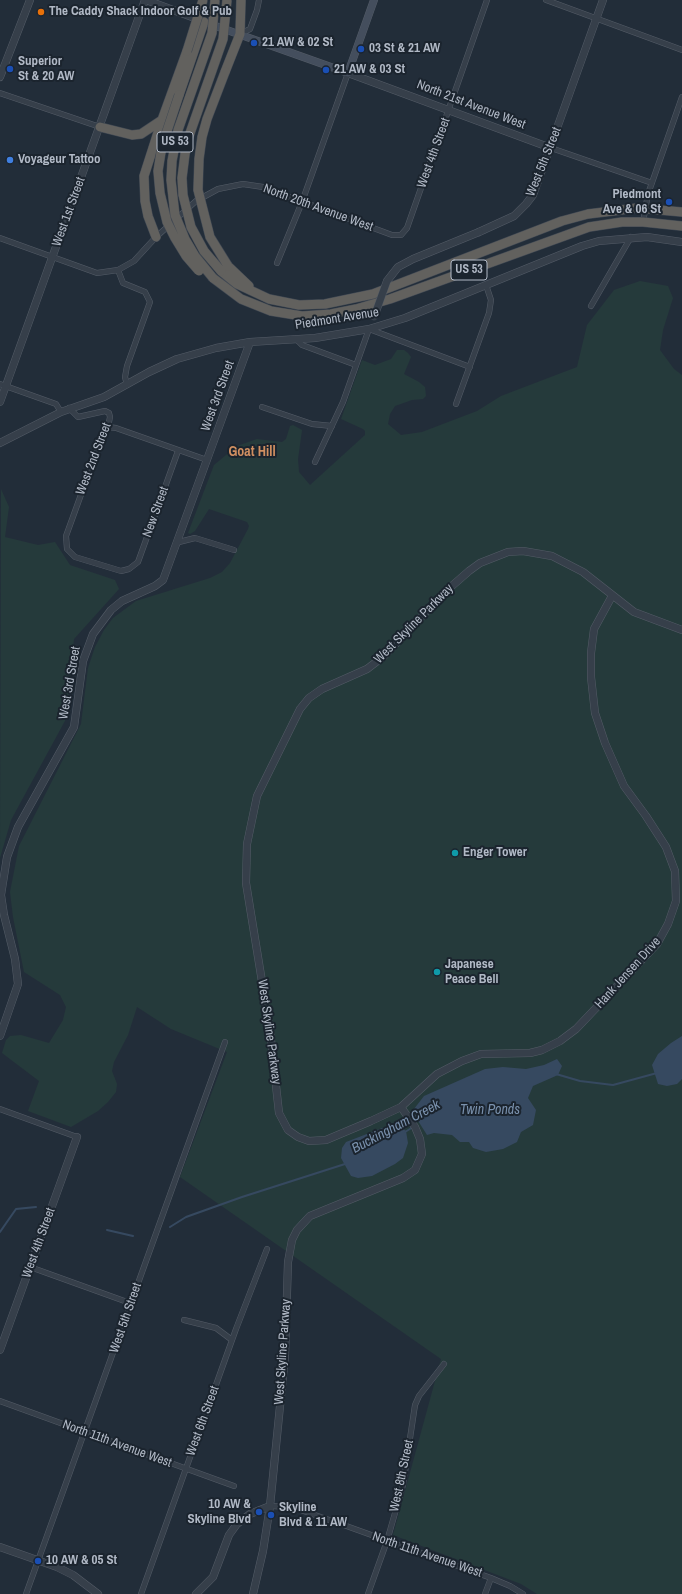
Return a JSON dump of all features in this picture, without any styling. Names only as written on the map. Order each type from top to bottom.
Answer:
[{"type":"highway","points":[[156,237],[148,216],[145,201],[144,176],[203,0]]},
{"type":"highway","name":"US 53","points":[[212,279],[194,256],[180,229],[174,208],[171,175],[178,130],[212,32],[215,0]]},
{"type":"highway","name":"US 53","points":[[225,269],[207,256],[195,236],[187,213],[182,178],[184,154],[189,136],[223,39],[227,0]]},
{"type":"highway","points":[[225,269],[210,237],[198,190],[199,159],[202,136],[207,119],[240,34],[241,0]]},
{"type":"highway","points":[[204,22],[162,146],[158,171],[160,193],[167,222],[175,238],[191,262],[212,279]]},
{"type":"highway","points":[[100,127],[132,135],[141,134],[162,120]]},
{"type":"highway","name":"Piedmont Avenue","points":[[225,269],[259,295],[279,302],[299,305],[324,304],[369,295],[580,216],[614,209],[645,208],[682,212]]},
{"type":"highway","name":"Piedmont Avenue","points":[[212,279],[223,292],[245,304],[272,314],[323,315],[356,309],[390,299],[577,231],[615,222],[643,222],[682,226]]},
{"type":"main road","points":[[348,73],[374,0]]},
{"type":"main road","name":"North 21st Avenue West","points":[[204,22],[348,73]]},
{"type":"street","points":[[0,77],[30,0]]},
{"type":"street","name":"North 21st Avenue West","points":[[146,0],[204,22]]},
{"type":"street","name":"West 1st Street","points":[[0,402],[3,385],[52,258],[146,0]]},
{"type":"street","points":[[240,34],[250,29],[257,10],[258,0]]},
{"type":"street","name":"West 4th Street","points":[[401,235],[408,228],[487,0]]},
{"type":"street","points":[[546,0],[682,50]]},
{"type":"street","name":"West 5th Street","points":[[370,329],[387,281],[398,267],[413,258],[509,219],[526,204],[534,192],[603,0]]},
{"type":"street","points":[[277,263],[302,202],[348,73]]},
{"type":"street","name":"North 21st Avenue West","points":[[348,73],[550,148],[652,183]]},
{"type":"street","points":[[0,93],[100,127]]},
{"type":"street","points":[[643,222],[652,183],[682,97]]},
{"type":"street","name":"North 20th Avenue West","points":[[0,238],[97,273],[118,270],[134,261],[156,237],[196,201],[210,192],[224,187],[243,184],[256,185],[392,235],[401,235]]},
{"type":"street","points":[[591,306],[631,237]]},
{"type":"street","name":"Piedmont Avenue","points":[[0,443],[69,408],[104,397],[148,372],[177,359],[229,345],[296,339],[370,329],[405,318],[582,246],[611,239],[647,237],[682,242]]},
{"type":"street","points":[[118,270],[123,283],[145,292],[150,302],[127,366],[126,385]]},
{"type":"street","points":[[456,404],[490,309],[491,297],[486,284]]},
{"type":"street","points":[[315,462],[332,426],[370,329],[470,367]]},
{"type":"street","points":[[296,339],[302,345],[356,365]]},
{"type":"street","name":"West 3rd Street","points":[[0,1036],[18,984],[15,958],[4,915],[1,895],[7,857],[18,827],[74,727],[83,661],[93,634],[111,610],[122,601],[155,586],[164,580],[250,342]]},
{"type":"street","points":[[3,385],[56,404],[61,412]]},
{"type":"street","points":[[262,406],[312,424],[332,426]]},
{"type":"street","name":"West 2nd Street","points":[[69,408],[78,418],[105,412],[109,413],[108,427],[103,434],[66,536],[67,549],[75,557],[115,570],[129,569]]},
{"type":"street","points":[[108,427],[116,428],[207,460]]},
{"type":"street","name":"New Street","points":[[129,569],[138,562],[178,451]]},
{"type":"street","points":[[178,542],[195,538],[234,550]]},
{"type":"street","name":"West Skyline Parkway","points":[[253,1594],[263,1551],[270,1506],[285,1356],[288,1262],[292,1240],[297,1230],[310,1216],[403,1178],[415,1170],[422,1154],[417,1133],[410,1119],[401,1107],[326,1140],[318,1142],[309,1141],[298,1137],[284,1124],[278,1104],[270,1032],[246,883],[247,844],[257,796],[300,708],[309,698],[322,689],[367,669],[384,656],[446,592],[480,563],[508,552],[523,551],[552,556],[583,572],[634,612],[682,630]]},
{"type":"street","name":"Hank Jensen Drive","points":[[401,1107],[437,1074],[462,1061],[481,1054],[530,1053],[542,1050],[560,1041],[576,1029],[657,944],[668,924],[676,901],[675,870],[666,847],[624,786],[604,743],[595,713],[591,677],[591,653],[594,629],[612,596]]},
{"type":"street","name":"West 5th Street","points":[[26,1594],[225,1042]]},
{"type":"street","points":[[0,1109],[77,1137]]},
{"type":"street","name":"West 4th Street","points":[[0,1350],[77,1137]]},
{"type":"street","name":"West 6th Street","points":[[141,1594],[232,1340],[267,1249]]},
{"type":"street","points":[[30,1267],[130,1303]]},
{"type":"street","points":[[184,1320],[216,1328],[232,1340]]},
{"type":"street","name":"West 8th Street","points":[[368,1594],[387,1541],[403,1484],[415,1405],[419,1396],[444,1364]]},
{"type":"street","name":"North 11th Avenue West","points":[[0,1401],[234,1486]]},
{"type":"street","points":[[196,1594],[213,1577],[229,1535],[237,1524],[250,1514],[270,1506]]},
{"type":"street","name":"North 11th Avenue West","points":[[270,1506],[292,1507],[491,1578],[510,1586],[523,1594]]},
{"type":"street","points":[[0,1547],[38,1560],[73,1575],[98,1594]]},
{"type":"street","points":[[485,1594],[491,1578]]},
{"type":"green space","points":[[640,281],[668,286],[673,298],[663,330],[660,350],[674,369],[682,375],[682,1594],[537,1594],[521,1584],[393,1535],[441,1359],[180,1177],[227,1052],[171,1029],[137,1007],[128,1035],[114,1062],[112,1071],[117,1084],[116,1092],[108,1102],[98,1111],[71,1127],[28,1111],[39,1081],[2,1053],[6,1040],[10,1036],[21,1035],[49,1043],[63,1020],[66,1007],[60,995],[24,972],[13,917],[10,892],[19,846],[81,724],[88,668],[95,647],[104,630],[113,618],[136,601],[210,578],[222,572],[230,563],[248,529],[249,526],[247,522],[209,509],[195,531],[190,534],[188,533],[214,465],[237,446],[257,439],[282,442],[286,439],[290,426],[293,425],[302,430],[298,459],[299,472],[310,485],[365,435],[365,431],[363,429],[341,419],[362,360],[375,365],[391,359],[397,350],[404,350],[408,353],[411,357],[404,374],[425,387],[426,396],[423,399],[412,400],[395,406],[390,414],[388,424],[401,435],[422,432],[477,411],[501,396],[577,367],[587,325],[614,290]]},
{"type":"green space","points":[[1,489],[9,507],[5,537],[38,545],[55,542],[70,565],[115,580],[119,589],[74,639],[66,719],[11,820],[0,858]]},
{"type":"water","points":[[682,1036],[682,1079],[677,1084],[667,1086],[658,1084],[652,1065],[658,1054]]},
{"type":"water","name":"Twin Ponds","points":[[557,1059],[562,1066],[558,1075],[533,1086],[528,1098],[536,1110],[533,1125],[521,1132],[517,1142],[503,1149],[486,1152],[473,1148],[469,1142],[460,1142],[452,1135],[434,1133],[427,1135],[415,1116],[414,1109],[424,1096],[485,1069],[503,1067],[526,1069],[544,1065]]},
{"type":"water","points":[[400,1126],[406,1131],[408,1143],[403,1158],[372,1176],[358,1178],[351,1176],[341,1158],[342,1148],[346,1142],[385,1127]]},
{"type":"waterway","name":"Buckingham Creek","points":[[556,1074],[580,1081],[613,1085],[657,1073]]},
{"type":"waterway","name":"Buckingham Creek","points":[[405,1132],[413,1127]]},
{"type":"waterway","name":"Buckingham Creek","points":[[170,1227],[186,1217],[242,1197],[345,1164]]},
{"type":"waterway","name":"Buckingham Creek","points":[[0,1232],[16,1209],[36,1207]]},
{"type":"waterway","name":"Buckingham Creek","points":[[107,1230],[133,1236]]},
{"type":"place","name":"The Caddy Shack Indoor Golf & Pub","points":[[41,12]]},
{"type":"place","name":"21 AW & 02 St","points":[[254,43]]},
{"type":"place","name":"03 St & 21 AW","points":[[361,49]]},
{"type":"place","name":"Superior St & 20 AW","points":[[10,69]]},
{"type":"place","name":"21 AW & 03 St","points":[[326,70]]},
{"type":"place","name":"Voyageur Tattoo","points":[[10,160]]},
{"type":"place","name":"Piedmont Ave & 06 St","points":[[669,202]]},
{"type":"place","name":"Enger Tower","points":[[455,853]]},
{"type":"place","name":"Japanese Peace Bell","points":[[437,972]]},
{"type":"place","name":"10 AW & Skyline Blvd","points":[[259,1512]]},
{"type":"place","name":"Skyline Blvd & 11 AW","points":[[271,1515]]},
{"type":"place","name":"10 AW & 05 St","points":[[38,1561]]},
{"type":"district","name":"Goat Hill","points":[[252,452]]}]
